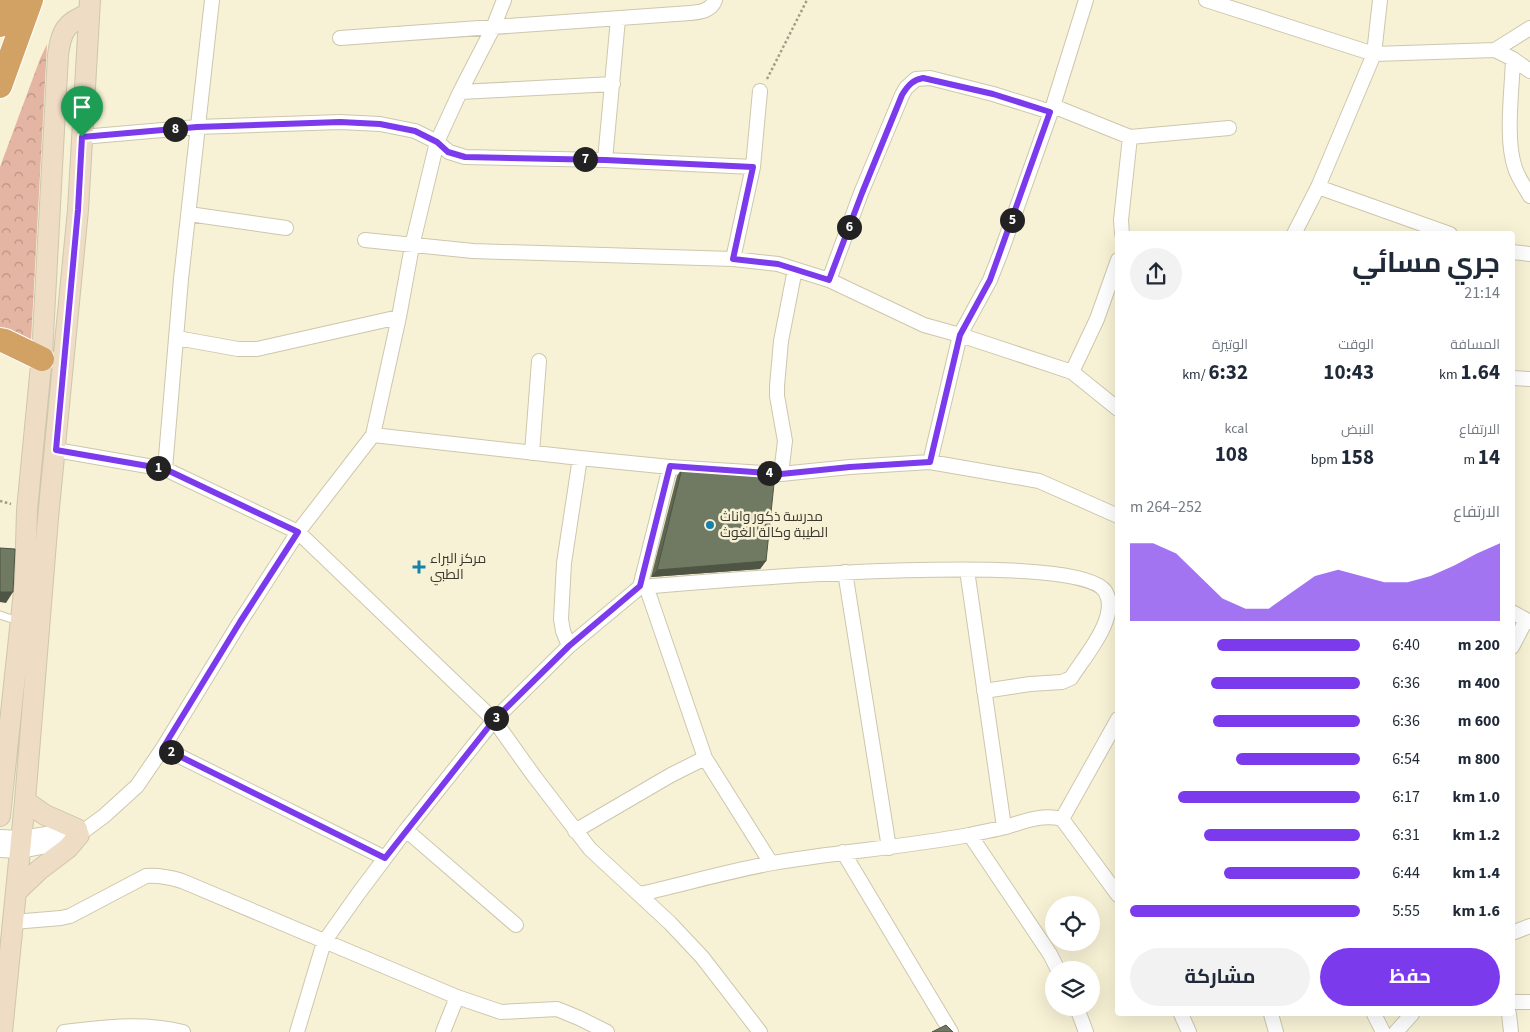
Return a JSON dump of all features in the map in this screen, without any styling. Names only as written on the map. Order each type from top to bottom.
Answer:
[{"type":"highway","points":[[0,25],[26,4]]},
{"type":"highway","points":[[0,86],[26,4]]},
{"type":"highway","points":[[0,340],[5,340],[42,359]]},
{"type":"main road","points":[[2,1032],[26,801],[48,518],[78,210],[90,7]]},
{"type":"main road","points":[[0,816],[25,582],[27,510],[42,359],[59,42],[70,22],[90,7]]},
{"type":"main road","points":[[16,892],[39,870],[68,848],[80,831],[45,815],[26,801]]},
{"type":"street","points":[[165,469],[181,279],[212,0]]},
{"type":"street","points":[[0,837],[21,844],[52,846],[80,831],[115,806],[137,786],[163,748],[298,532],[373,435],[399,317],[412,246],[437,142],[493,28],[504,0]]},
{"type":"street","points":[[340,38],[702,12],[710,8],[715,0]]},
{"type":"street","points":[[930,462],[960,335],[990,280],[1052,109],[1086,0]]},
{"type":"street","points":[[1206,0],[1374,54],[1495,50],[1513,59],[1530,71]]},
{"type":"street","points":[[1296,231],[1318,187],[1374,54],[1380,0]]},
{"type":"street","points":[[605,160],[618,19]]},
{"type":"street","points":[[1495,50],[1530,28]]},
{"type":"street","points":[[1513,59],[1510,122],[1511,154],[1515,170],[1530,196]]},
{"type":"street","points":[[829,280],[902,95],[910,83],[916,79],[930,78],[1052,109],[1130,137],[1230,128]]},
{"type":"street","points":[[460,92],[613,84]]},
{"type":"street","points":[[733,259],[753,167],[760,91]]},
{"type":"street","points":[[82,137],[197,127],[355,122],[407,129],[423,134],[437,142],[448,152],[465,157],[605,160],[753,167]]},
{"type":"street","points":[[1122,231],[1121,220],[1130,137]]},
{"type":"street","points":[[1318,187],[1442,231]]},
{"type":"street","points":[[189,214],[286,228]]},
{"type":"street","points":[[365,240],[473,251],[733,259],[778,264],[829,280],[924,325],[1072,372],[1115,407]]},
{"type":"street","points":[[1515,252],[1530,254]]},
{"type":"street","points":[[1072,372],[1097,319],[1115,268]]},
{"type":"street","points":[[781,474],[785,442],[777,386],[781,341],[795,269]]},
{"type":"street","points":[[177,338],[238,349],[257,349],[399,317]]},
{"type":"street","points":[[532,453],[539,361]]},
{"type":"street","points":[[1515,378],[1530,379]]},
{"type":"street","points":[[373,435],[580,458],[781,474],[930,462],[1039,480],[1115,515]]},
{"type":"street","points":[[56,450],[165,469],[298,532],[494,720],[575,831],[608,867],[640,894],[702,957],[760,1032]]},
{"type":"street","points":[[569,646],[563,631],[561,618],[564,563],[580,458]]},
{"type":"street","points":[[670,466],[643,586],[705,758],[771,864]]},
{"type":"street","points":[[297,1032],[324,942],[406,830],[494,720],[569,646],[643,586],[915,569],[1051,573],[1096,583],[1105,591],[1109,602],[1109,614],[1103,629],[1071,678],[1062,682],[1030,684],[984,691]]},
{"type":"street","points":[[967,570],[1004,827]]},
{"type":"street","points":[[845,572],[889,848]]},
{"type":"street","points":[[1515,614],[1528,621],[1515,642]]},
{"type":"street","points":[[1062,818],[1115,724]]},
{"type":"street","points":[[163,748],[385,858]]},
{"type":"street","points":[[575,831],[705,758]]},
{"type":"street","points":[[640,894],[771,864],[843,852],[889,848],[970,834],[1040,817],[1052,816],[1062,818],[1115,891]]},
{"type":"street","points":[[406,830],[516,925]]},
{"type":"street","points":[[970,834],[1054,961]]},
{"type":"street","points":[[0,850],[21,844]]},
{"type":"street","points":[[843,852],[947,1031]]},
{"type":"street","points":[[13,922],[70,916],[146,876],[157,875],[182,881],[456,997],[502,1012],[557,1009],[607,1032]]},
{"type":"street","points":[[1515,931],[1530,926]]},
{"type":"street","points":[[443,1032],[456,997]]},
{"type":"street","points":[[1515,1002],[1530,1002]]},
{"type":"street","points":[[1080,1016],[1086,1032]]},
{"type":"street","points":[[1182,1016],[1189,1032]]},
{"type":"street","points":[[1272,1016],[1276,1032]]},
{"type":"street","points":[[1375,1016],[1383,1032]]},
{"type":"street","points":[[1396,1032],[1410,1016]]},
{"type":"street","points":[[1509,1016],[1511,1032]]},
{"type":"street","points":[[64,1032],[111,1026],[145,1025],[183,1032]]},
{"type":"lane","points":[[0,615],[20,622]]},
{"type":"path","points":[[760,91],[807,0]]},
{"type":"green space","points":[[47,44],[31,341],[0,330],[0,167]]},
{"type":"building","name":"مدرسة ذكور واناث الطيبة وكالة الغوث","points":[[682,468],[775,474],[766,561],[657,570]]},
{"type":"building","points":[[0,548],[15,549],[13,592],[0,592]]},
{"type":"building","points":[[946,1025],[953,1032],[932,1032]]},
{"type":"place","name":"مدرسة ذكور واناث الطيبة وكالة الغوث","points":[[710,525]]},
{"type":"place","name":"مركز البراء الطبي","points":[[419,567]]},
{"type":"route","points":[[930,78],[993,94],[1050,112],[990,280],[960,335],[930,462],[781,474],[670,466],[640,586],[569,646],[494,720],[385,858],[163,748],[298,532],[165,469],[56,450],[78,210],[82,137],[197,127],[340,122],[380,124],[415,131],[437,142],[448,152],[465,157],[605,160],[753,167],[733,259],[778,264],[829,280],[902,95],[910,83],[916,79],[930,78]]}]
